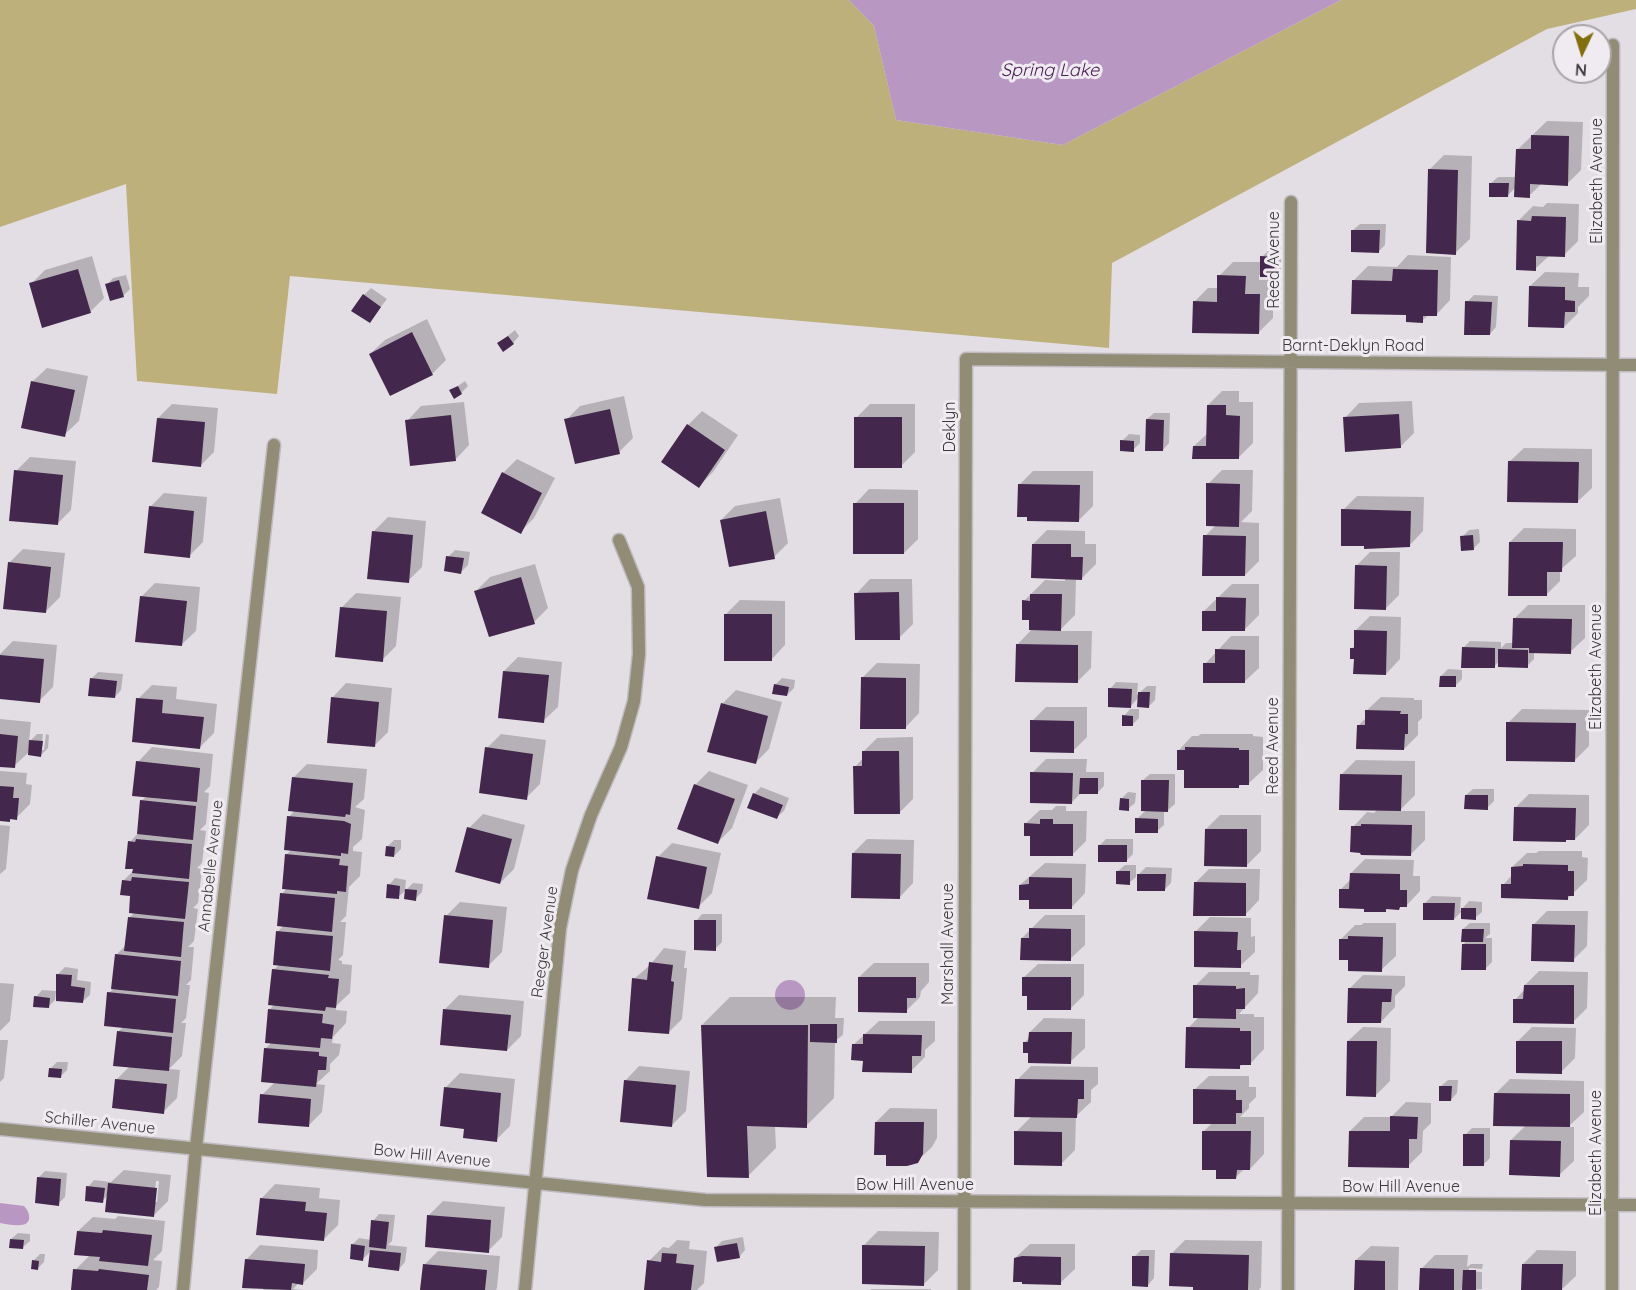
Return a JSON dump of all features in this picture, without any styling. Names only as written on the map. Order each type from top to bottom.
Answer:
[{"type":"street","name":"Elizabeth Avenue","points":[[1612,1290],[1613,45]]},
{"type":"street","name":"Reed Avenue","points":[[1288,1290],[1291,202]]},
{"type":"street","name":"Deklyn","points":[[966,599],[966,359],[1071,360]]},
{"type":"street","name":"Barnt-Deklyn Road","points":[[1071,360],[1636,365]]},
{"type":"street","name":"Annabelle Avenue","points":[[183,1290],[196,1148],[274,446]]},
{"type":"street","name":"Reeger Avenue","points":[[525,1290],[560,928],[572,870],[591,814],[621,747],[634,701],[639,654],[638,587],[619,540]]},
{"type":"street","name":"Marshall Avenue","points":[[964,1290],[966,599]]},
{"type":"street","name":"Schiller Avenue","points":[[0,1129],[196,1148]]},
{"type":"street","name":"Bow Hill Avenue","points":[[196,1148],[705,1200],[1636,1205]]},
{"type":"shaded area","points":[[0,0],[849,0],[874,26],[896,120],[1063,145],[1341,0],[1636,0],[1636,9],[1569,24],[1552,24],[1552,28],[1112,263],[1109,348],[290,276],[277,394],[137,381],[126,184],[0,227]]},
{"type":"water","name":"Spring Lake","points":[[849,0],[1341,0],[1063,145],[896,120],[874,26]]},
{"type":"water","points":[[790,980],[801,984],[805,995],[801,1006],[790,1010],[779,1006],[775,995],[779,984]]},
{"type":"water","points":[[0,1203],[24,1206],[28,1211],[29,1220],[19,1225],[0,1223]]},
{"type":"building","points":[[1531,135],[1569,136],[1568,186],[1530,184],[1530,198],[1514,197],[1516,149],[1531,149]]},
{"type":"building","points":[[1428,169],[1458,170],[1456,255],[1426,253]]},
{"type":"building","points":[[1489,183],[1509,183],[1508,197],[1489,197]]},
{"type":"building","points":[[1532,216],[1566,217],[1565,257],[1536,256],[1536,271],[1516,270],[1517,220],[1531,221]]},
{"type":"building","points":[[1351,230],[1380,230],[1379,253],[1351,252]]},
{"type":"building","points":[[1260,256],[1275,257],[1274,277],[1260,277]]},
{"type":"building","points":[[78,269],[91,313],[42,328],[29,283]]},
{"type":"building","points":[[1393,269],[1438,270],[1437,316],[1423,316],[1423,323],[1406,322],[1406,315],[1351,314],[1352,280],[1392,281]]},
{"type":"building","points":[[1217,275],[1246,276],[1245,294],[1260,294],[1259,334],[1192,333],[1193,301],[1217,302]]},
{"type":"building","points":[[119,280],[124,297],[110,301],[105,284]]},
{"type":"building","points":[[1529,286],[1565,287],[1565,300],[1575,301],[1575,312],[1565,312],[1564,328],[1528,327]]},
{"type":"building","points":[[363,294],[381,307],[370,323],[351,311]]},
{"type":"building","points":[[1465,301],[1492,302],[1490,335],[1464,335]]},
{"type":"building","points":[[412,332],[433,375],[390,396],[369,354]]},
{"type":"building","points":[[508,336],[514,344],[503,352],[497,343]]},
{"type":"building","points":[[31,381],[75,390],[65,437],[21,428]]},
{"type":"building","points":[[458,386],[462,394],[454,399],[449,390]]},
{"type":"building","points":[[1207,405],[1226,405],[1226,415],[1240,416],[1239,459],[1192,459],[1193,446],[1206,446]]},
{"type":"building","points":[[610,409],[620,454],[575,464],[564,419]]},
{"type":"building","points":[[1399,414],[1401,448],[1345,452],[1343,417]]},
{"type":"building","points":[[451,415],[456,461],[410,466],[405,420]]},
{"type":"building","points":[[854,417],[902,417],[902,468],[854,468]]},
{"type":"building","points":[[157,418],[205,422],[201,467],[152,462]]},
{"type":"building","points":[[1146,419],[1164,420],[1163,451],[1145,451]]},
{"type":"building","points":[[687,424],[725,450],[699,488],[661,462]]},
{"type":"building","points":[[1120,440],[1134,441],[1134,452],[1120,451]]},
{"type":"building","points":[[1508,461],[1579,462],[1578,503],[1507,502]]},
{"type":"building","points":[[14,470],[63,475],[58,525],[9,521]]},
{"type":"building","points":[[502,472],[542,493],[521,534],[481,513]]},
{"type":"building","points":[[1206,483],[1240,484],[1239,527],[1206,526]]},
{"type":"building","points":[[1018,484],[1080,485],[1079,522],[1027,521],[1027,517],[1017,517]]},
{"type":"building","points":[[853,503],[904,503],[904,554],[853,554]]},
{"type":"building","points":[[149,506],[194,511],[190,558],[144,553]]},
{"type":"building","points":[[1341,509],[1411,511],[1410,547],[1364,549],[1364,546],[1341,546]]},
{"type":"building","points":[[766,511],[775,559],[729,567],[720,520]]},
{"type":"building","points":[[372,531],[413,535],[409,583],[367,579]]},
{"type":"building","points":[[1203,535],[1246,536],[1245,576],[1202,576]]},
{"type":"building","points":[[1473,535],[1474,550],[1461,551],[1460,536]]},
{"type":"building","points":[[1509,542],[1563,542],[1562,572],[1547,572],[1547,596],[1508,596]]},
{"type":"building","points":[[1032,544],[1071,544],[1071,557],[1083,557],[1082,580],[1031,578]]},
{"type":"building","points":[[446,556],[464,558],[461,574],[444,571]]},
{"type":"building","points":[[8,562],[51,567],[46,613],[3,609]]},
{"type":"building","points":[[1355,565],[1387,566],[1386,610],[1354,609]]},
{"type":"building","points":[[521,577],[535,624],[489,637],[474,591]]},
{"type":"building","points":[[899,592],[900,640],[855,640],[854,593]]},
{"type":"building","points":[[1030,594],[1062,594],[1061,631],[1029,630],[1029,620],[1022,620],[1022,600],[1030,601]]},
{"type":"building","points":[[140,596],[187,601],[182,646],[135,642]]},
{"type":"building","points":[[1216,597],[1246,598],[1245,631],[1202,631],[1202,611],[1216,611]]},
{"type":"building","points":[[340,607],[387,611],[383,662],[335,657]]},
{"type":"building","points":[[724,614],[772,614],[772,661],[724,661]]},
{"type":"building","points":[[1513,618],[1572,619],[1571,654],[1529,653],[1529,648],[1512,648]]},
{"type":"building","points":[[1354,630],[1387,631],[1386,675],[1353,674],[1354,659],[1350,659],[1350,648],[1354,648]]},
{"type":"building","points":[[1016,644],[1078,645],[1078,683],[1015,682]]},
{"type":"building","points":[[1462,647],[1495,648],[1495,668],[1461,668]]},
{"type":"building","points":[[1215,649],[1245,650],[1245,683],[1203,683],[1203,663],[1215,663]]},
{"type":"building","points":[[1498,649],[1528,650],[1528,668],[1498,667]]},
{"type":"building","points":[[0,655],[44,659],[40,703],[0,699]]},
{"type":"building","points":[[503,671],[549,675],[544,723],[498,718]]},
{"type":"building","points":[[1440,676],[1456,676],[1456,687],[1439,687]]},
{"type":"building","points":[[861,677],[906,678],[906,729],[860,729]]},
{"type":"building","points":[[90,678],[117,681],[115,698],[88,696]]},
{"type":"building","points":[[774,684],[789,687],[787,696],[772,694]]},
{"type":"building","points":[[1108,688],[1132,689],[1131,708],[1108,707]]},
{"type":"building","points":[[1138,692],[1150,692],[1149,708],[1137,707]]},
{"type":"building","points":[[331,697],[379,702],[375,747],[327,743]]},
{"type":"building","points":[[136,698],[163,700],[162,713],[204,717],[200,749],[132,742]]},
{"type":"building","points":[[721,703],[768,716],[756,764],[707,752]]},
{"type":"building","points":[[1365,710],[1401,711],[1400,714],[1408,714],[1408,734],[1405,734],[1404,750],[1356,749],[1357,725],[1365,725]]},
{"type":"building","points":[[1122,715],[1133,716],[1133,726],[1122,726]]},
{"type":"building","points":[[1030,720],[1074,721],[1074,753],[1030,752]]},
{"type":"building","points":[[1506,722],[1576,723],[1575,762],[1506,761]]},
{"type":"building","points":[[0,734],[18,736],[15,768],[0,767]]},
{"type":"building","points":[[29,740],[43,741],[41,757],[28,755]]},
{"type":"building","points":[[485,747],[533,754],[527,800],[479,793]]},
{"type":"building","points":[[1185,747],[1249,750],[1249,785],[1239,785],[1239,788],[1184,788],[1184,770],[1177,770],[1177,750],[1185,750]]},
{"type":"building","points":[[862,751],[899,751],[900,814],[854,814],[853,766],[862,766]]},
{"type":"building","points":[[136,761],[200,768],[197,802],[132,796]]},
{"type":"building","points":[[1030,772],[1073,773],[1072,804],[1030,803]]},
{"type":"building","points":[[1340,774],[1402,775],[1401,811],[1339,810]]},
{"type":"building","points":[[292,777],[353,783],[350,815],[346,814],[345,817],[288,811]]},
{"type":"building","points":[[1080,778],[1098,778],[1098,794],[1079,794]]},
{"type":"building","points":[[1141,780],[1169,780],[1168,812],[1141,811]]},
{"type":"building","points":[[694,784],[735,799],[718,844],[677,829]]},
{"type":"building","points":[[0,786],[14,787],[13,798],[19,798],[17,820],[0,821]]},
{"type":"building","points":[[753,793],[783,805],[777,819],[747,808]]},
{"type":"building","points":[[1465,795],[1488,795],[1488,810],[1464,809]]},
{"type":"building","points":[[1120,798],[1129,799],[1129,811],[1119,810]]},
{"type":"building","points":[[140,800],[196,806],[193,840],[137,834]]},
{"type":"building","points":[[1514,807],[1576,808],[1575,840],[1566,840],[1566,842],[1513,841]]},
{"type":"building","points":[[287,816],[344,821],[351,824],[348,854],[341,853],[341,856],[284,850]]},
{"type":"building","points":[[1135,818],[1158,819],[1158,833],[1135,833]]},
{"type":"building","points":[[1040,819],[1053,819],[1053,824],[1073,824],[1073,856],[1030,856],[1030,836],[1024,836],[1024,823],[1040,824]]},
{"type":"building","points":[[1361,824],[1412,825],[1411,856],[1361,855],[1350,852],[1351,826],[1361,826]]},
{"type":"building","points":[[467,827],[512,839],[500,884],[455,872]]},
{"type":"building","points":[[1205,829],[1247,829],[1247,867],[1204,866]]},
{"type":"building","points":[[136,839],[192,844],[189,879],[132,873],[133,869],[125,869],[128,841],[135,842]]},
{"type":"building","points":[[1098,845],[1127,845],[1127,862],[1098,862]]},
{"type":"building","points":[[386,846],[395,847],[394,857],[385,856]]},
{"type":"building","points":[[852,853],[901,854],[900,899],[851,898]]},
{"type":"building","points":[[285,854],[340,859],[339,865],[348,866],[346,892],[337,891],[337,894],[282,889]]},
{"type":"building","points":[[656,856],[707,867],[699,909],[647,899]]},
{"type":"building","points":[[1523,864],[1568,865],[1568,871],[1574,871],[1574,896],[1568,896],[1568,900],[1501,898],[1501,884],[1511,884],[1511,867],[1523,866]]},
{"type":"building","points":[[1116,871],[1130,871],[1130,885],[1116,884]]},
{"type":"building","points":[[1350,873],[1400,874],[1400,890],[1407,890],[1407,907],[1400,907],[1399,910],[1386,909],[1386,912],[1364,912],[1364,909],[1339,908],[1339,889],[1349,889]]},
{"type":"building","points":[[1137,874],[1166,874],[1165,891],[1137,891]]},
{"type":"building","points":[[132,877],[189,882],[185,919],[129,913],[130,896],[120,895],[122,880],[131,881]]},
{"type":"building","points":[[1029,877],[1072,878],[1072,909],[1029,909],[1029,900],[1019,900],[1019,885],[1029,884]]},
{"type":"building","points":[[1194,882],[1246,883],[1246,916],[1193,916]]},
{"type":"building","points":[[387,884],[400,886],[399,899],[386,898]]},
{"type":"building","points":[[405,889],[417,890],[416,901],[404,899]]},
{"type":"building","points":[[280,893],[335,898],[332,932],[277,926]]},
{"type":"building","points":[[1423,903],[1455,903],[1454,920],[1423,920]]},
{"type":"building","points":[[1461,908],[1476,908],[1476,920],[1461,919]]},
{"type":"building","points":[[444,915],[493,920],[489,968],[439,963]]},
{"type":"building","points":[[128,917],[184,922],[181,957],[124,951]]},
{"type":"building","points":[[694,920],[716,920],[716,951],[694,950]]},
{"type":"building","points":[[1532,924],[1575,925],[1574,962],[1531,961]]},
{"type":"building","points":[[1029,928],[1071,929],[1071,961],[1020,960],[1021,938],[1029,938]]},
{"type":"building","points":[[1462,929],[1484,929],[1483,942],[1461,942]]},
{"type":"building","points":[[276,931],[333,936],[330,971],[273,965]]},
{"type":"building","points":[[1194,931],[1238,932],[1237,950],[1241,950],[1241,968],[1194,967]]},
{"type":"building","points":[[1348,936],[1383,937],[1382,972],[1348,971],[1348,960],[1339,960],[1339,939],[1348,939]]},
{"type":"building","points":[[1462,944],[1486,944],[1486,970],[1461,970]]},
{"type":"building","points":[[115,954],[181,961],[178,996],[111,989]]},
{"type":"building","points":[[649,962],[673,965],[671,981],[674,982],[669,1034],[628,1031],[632,978],[647,980]]},
{"type":"building","points":[[272,969],[329,975],[328,978],[339,979],[336,1008],[326,1007],[325,1011],[268,1005]]},
{"type":"building","points":[[56,974],[72,975],[71,986],[85,988],[83,1003],[56,1001]]},
{"type":"building","points":[[858,977],[916,977],[916,998],[907,998],[907,1013],[858,1012]]},
{"type":"building","points":[[1022,977],[1071,977],[1071,1010],[1027,1010],[1027,996],[1022,996]]},
{"type":"building","points":[[1193,985],[1245,988],[1245,1009],[1236,1009],[1236,1019],[1193,1018]]},
{"type":"building","points":[[1524,985],[1574,985],[1574,1024],[1513,1023],[1513,999],[1523,999]]},
{"type":"building","points":[[1348,988],[1392,989],[1391,1002],[1382,1002],[1381,1023],[1347,1023]]},
{"type":"building","points":[[107,992],[176,999],[173,1033],[104,1026]]},
{"type":"building","points":[[34,996],[50,998],[49,1008],[33,1007]]},
{"type":"building","points":[[268,1009],[323,1014],[322,1023],[334,1025],[332,1039],[321,1038],[320,1048],[265,1043]]},
{"type":"building","points":[[443,1009],[511,1015],[507,1051],[440,1045]]},
{"type":"building","points":[[810,1024],[837,1024],[837,1043],[810,1042]]},
{"type":"building","points":[[701,1025],[808,1025],[807,1128],[747,1126],[749,1178],[707,1177]]},
{"type":"building","points":[[1186,1027],[1240,1028],[1240,1031],[1251,1031],[1251,1065],[1240,1065],[1240,1069],[1185,1068]]},
{"type":"building","points":[[117,1031],[172,1037],[169,1071],[113,1066]]},
{"type":"building","points":[[1029,1032],[1072,1032],[1071,1064],[1028,1063],[1028,1053],[1023,1053],[1023,1042],[1028,1042]]},
{"type":"building","points":[[863,1034],[922,1035],[921,1056],[912,1056],[912,1073],[862,1072],[863,1061],[851,1060],[852,1044],[863,1044]]},
{"type":"building","points":[[1347,1041],[1377,1041],[1376,1097],[1346,1096]]},
{"type":"building","points":[[1516,1041],[1562,1041],[1562,1074],[1516,1073]]},
{"type":"building","points":[[264,1048],[319,1052],[319,1056],[327,1057],[326,1070],[318,1070],[316,1087],[261,1082]]},
{"type":"building","points":[[49,1068],[62,1069],[61,1078],[48,1077]]},
{"type":"building","points":[[115,1079],[167,1084],[164,1114],[112,1108]]},
{"type":"building","points":[[1015,1079],[1084,1080],[1084,1099],[1078,1099],[1077,1118],[1014,1117]]},
{"type":"building","points":[[624,1080],[676,1085],[672,1127],[620,1122]]},
{"type":"building","points":[[1439,1086],[1452,1086],[1451,1101],[1439,1101]]},
{"type":"building","points":[[444,1087],[501,1093],[497,1142],[463,1138],[464,1129],[440,1126]]},
{"type":"building","points":[[1193,1089],[1236,1090],[1236,1100],[1242,1100],[1242,1113],[1236,1113],[1236,1124],[1193,1124]]},
{"type":"building","points":[[1494,1093],[1570,1094],[1570,1127],[1493,1126]]},
{"type":"building","points":[[260,1094],[311,1099],[309,1127],[258,1123]]},
{"type":"building","points":[[1390,1116],[1418,1117],[1417,1139],[1409,1139],[1409,1168],[1348,1167],[1349,1131],[1390,1131]]},
{"type":"building","points":[[875,1122],[924,1122],[923,1154],[918,1163],[907,1166],[886,1166],[886,1155],[874,1155]]},
{"type":"building","points":[[1014,1131],[1062,1132],[1062,1166],[1014,1165]]},
{"type":"building","points":[[1202,1131],[1251,1131],[1250,1170],[1237,1170],[1236,1179],[1216,1179],[1216,1170],[1202,1170]]},
{"type":"building","points":[[1463,1134],[1484,1134],[1484,1166],[1463,1166]]},
{"type":"building","points":[[1510,1140],[1561,1141],[1560,1177],[1509,1175]]},
{"type":"building","points":[[37,1177],[61,1179],[59,1206],[35,1203]]},
{"type":"building","points":[[108,1183],[157,1188],[154,1217],[105,1212]]},
{"type":"building","points":[[86,1186],[105,1188],[103,1203],[85,1201]]},
{"type":"building","points":[[260,1198],[306,1202],[305,1211],[327,1213],[324,1241],[256,1235]]},
{"type":"building","points":[[427,1215],[491,1220],[489,1253],[425,1247]]},
{"type":"building","points":[[371,1220],[389,1222],[386,1249],[369,1247]]},
{"type":"building","points":[[103,1230],[152,1235],[148,1266],[99,1261],[100,1257],[74,1255],[77,1231],[102,1233]]},
{"type":"building","points":[[10,1239],[24,1240],[23,1249],[9,1248]]},
{"type":"building","points":[[737,1243],[740,1258],[717,1262],[714,1247]]},
{"type":"building","points":[[351,1244],[365,1246],[363,1261],[350,1259]]},
{"type":"building","points":[[862,1245],[925,1246],[924,1286],[862,1284]]},
{"type":"building","points":[[370,1250],[401,1253],[399,1271],[368,1267]]},
{"type":"building","points":[[662,1253],[677,1254],[676,1263],[694,1265],[691,1290],[644,1290],[647,1260],[661,1262]]},
{"type":"building","points":[[1170,1253],[1249,1255],[1248,1290],[1193,1290],[1193,1287],[1169,1286]]},
{"type":"building","points":[[1022,1256],[1061,1257],[1061,1285],[1013,1282],[1014,1258]]},
{"type":"building","points":[[1132,1256],[1149,1256],[1148,1287],[1132,1286]]},
{"type":"building","points":[[245,1259],[305,1264],[303,1285],[292,1283],[291,1290],[242,1288]]},
{"type":"building","points":[[32,1260],[39,1261],[38,1270],[31,1269]]},
{"type":"building","points":[[1355,1260],[1385,1261],[1385,1290],[1354,1290]]},
{"type":"building","points":[[423,1264],[487,1270],[485,1290],[420,1290]]},
{"type":"building","points":[[1522,1264],[1563,1264],[1562,1290],[1521,1290]]},
{"type":"building","points":[[1420,1268],[1454,1269],[1454,1290],[1419,1290]]},
{"type":"building","points":[[73,1269],[98,1271],[99,1269],[149,1275],[147,1290],[71,1290]]},
{"type":"building","points":[[1463,1270],[1476,1270],[1476,1290],[1462,1290]]}]
